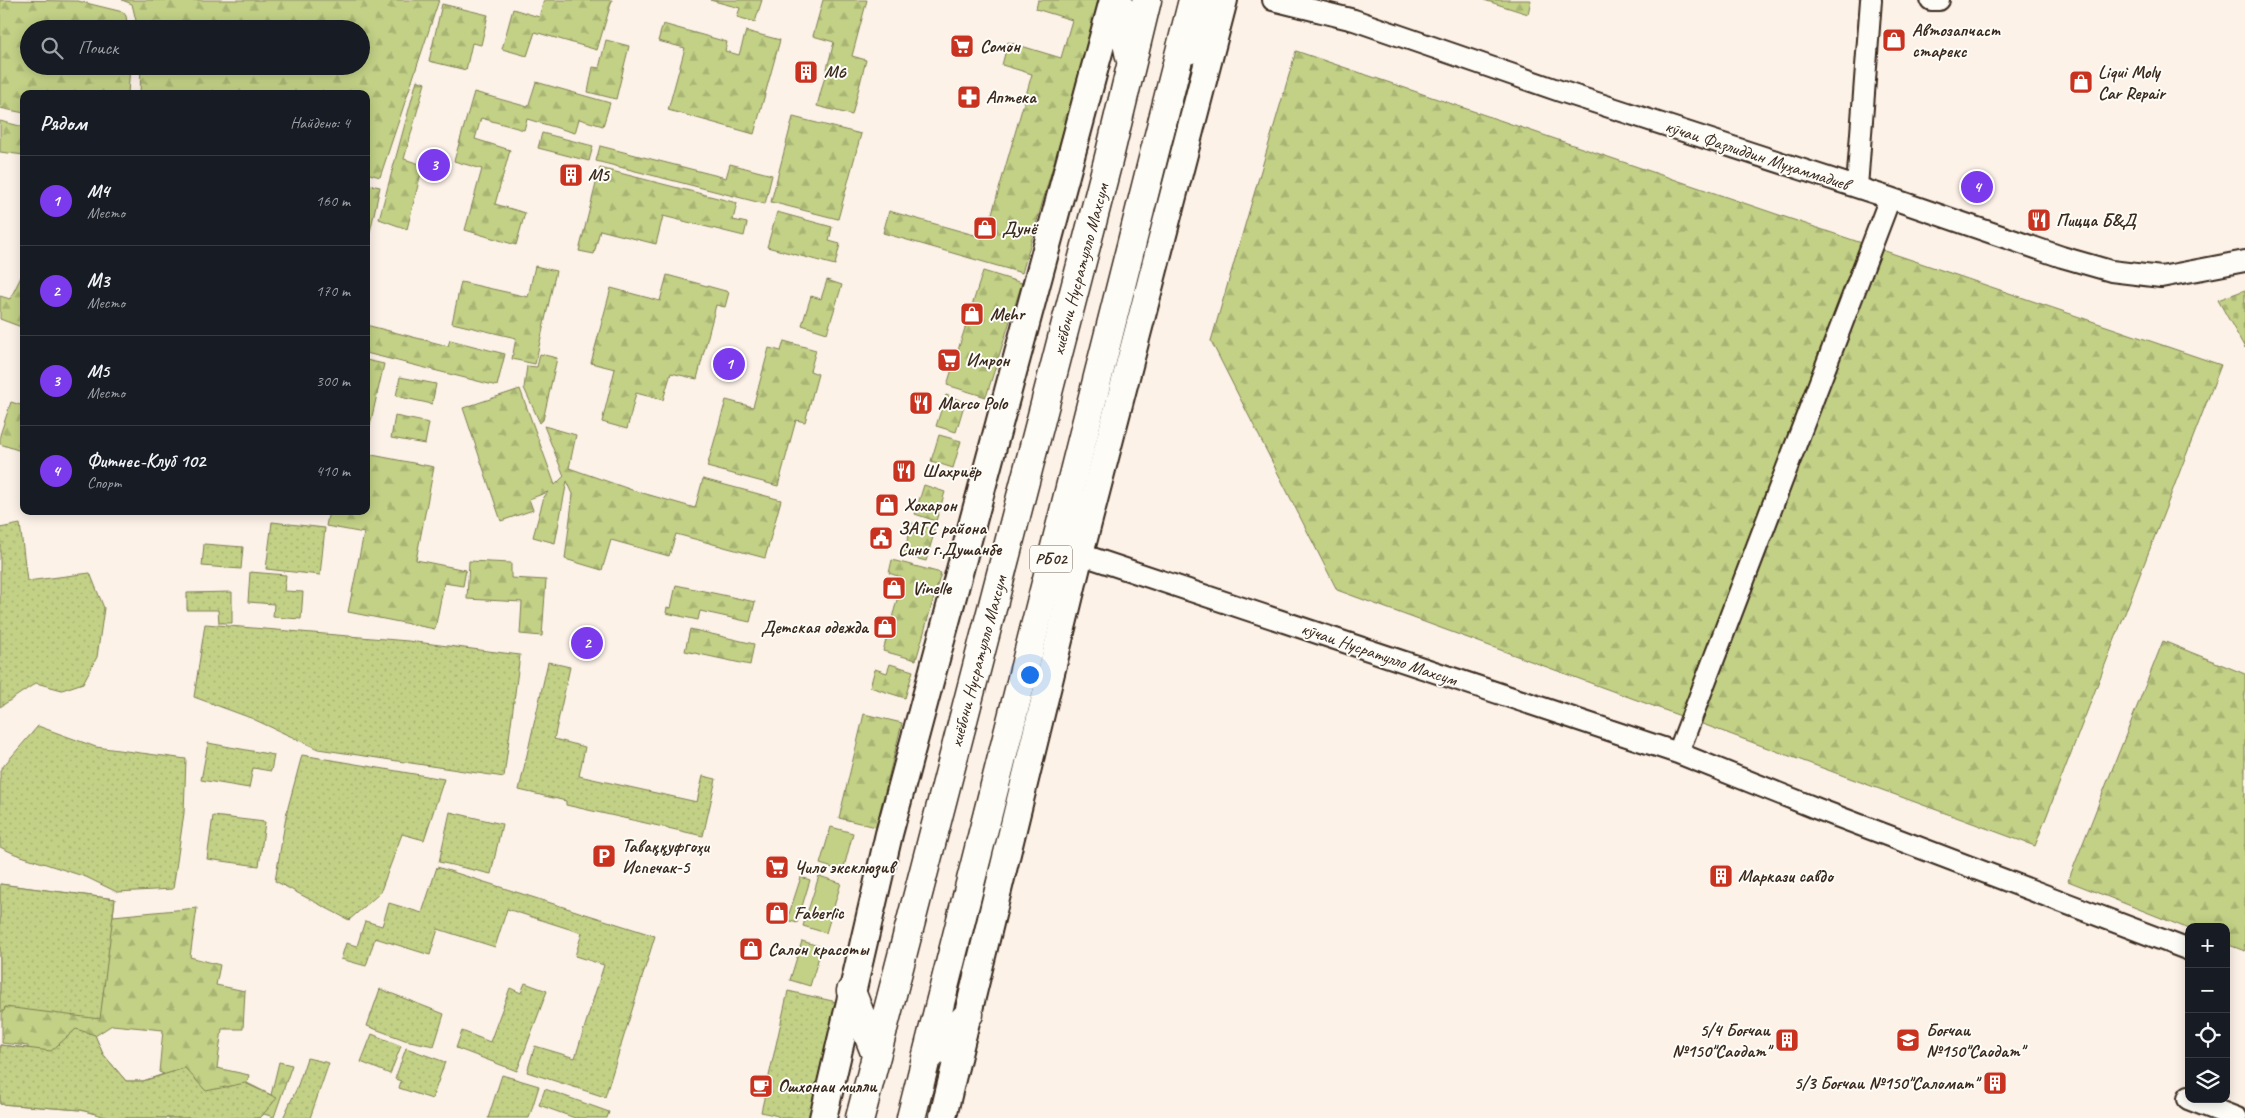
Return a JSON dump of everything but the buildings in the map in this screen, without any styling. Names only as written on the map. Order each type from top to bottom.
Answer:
[{"type":"highway","points":[[1118,0],[1131,63]]},
{"type":"highway","name":"хиёбони Нусратулло Махсум","points":[[860,1118],[1109,157],[1147,0]]},
{"type":"highway","name":"РБ02","points":[[911,1118],[1149,167],[1176,71],[1193,0]]},
{"type":"highway","points":[[1176,71],[1220,0]]},
{"type":"highway","points":[[1109,157],[1149,167]]},
{"type":"highway","points":[[851,991],[876,1055]]},
{"type":"highway","points":[[926,1060],[969,1014]]},
{"type":"street","points":[[823,1118],[888,834],[1113,0]]},
{"type":"street","points":[[945,1117],[1080,554],[1224,0]]},
{"type":"street","name":"кӯчаи Фазлиддин Муҳаммадиев","points":[[1273,0],[1354,20],[1560,91],[1857,187],[2062,257],[2112,271],[2161,277],[2245,261]]},
{"type":"street","points":[[1857,187],[1871,0]]},
{"type":"street","points":[[1931,0],[1939,0]]},
{"type":"street","points":[[1678,753],[1890,198]]},
{"type":"street","name":"кӯчаи Нусратулло Махсум","points":[[1080,554],[1678,753],[1818,809],[2185,948]]},
{"type":"street","points":[[2198,1103],[2237,1118]]},
{"type":"green space","points":[[0,0],[78,1],[123,12],[127,20],[20,20],[20,75],[129,75],[128,90],[20,90],[20,112],[0,108]]},
{"type":"green space","points":[[122,0],[439,0],[380,177],[370,174],[370,90],[140,90],[141,75],[370,75],[370,20],[136,20],[132,4]]},
{"type":"green space","points":[[544,0],[612,0],[597,50],[535,32],[527,56],[502,49],[513,9],[539,17]]},
{"type":"green space","points":[[710,0],[762,0],[755,22],[737,17],[740,8]]},
{"type":"green space","points":[[823,0],[867,0],[852,56],[866,60],[852,115],[817,106],[834,42],[813,36]]},
{"type":"green space","points":[[1038,0],[1101,0],[1022,273],[883,233],[889,211],[985,238],[1032,74],[1002,65],[1008,42],[1061,58],[1072,20],[1036,9]]},
{"type":"green space","points":[[1484,0],[1531,0],[1528,14]]},
{"type":"green space","points":[[442,4],[488,15],[481,45],[472,43],[466,70],[429,61]]},
{"type":"green space","points":[[663,24],[727,42],[725,51],[739,55],[746,31],[780,40],[754,134],[668,110],[685,48],[658,41]]},
{"type":"green space","points":[[606,40],[629,46],[616,99],[588,92],[593,67],[599,68]]},
{"type":"green space","points":[[1296,51],[2221,365],[2035,846],[1337,590],[1211,341]]},
{"type":"green space","points":[[417,80],[425,83],[404,159],[423,165],[407,229],[379,219]]},
{"type":"green space","points":[[536,82],[610,103],[603,126],[579,119],[575,133],[527,119],[524,130],[481,118],[475,139],[510,150],[495,204],[525,213],[516,245],[465,230],[482,169],[454,161],[474,92],[528,107]]},
{"type":"green space","points":[[793,117],[861,134],[838,219],[771,202]]},
{"type":"green space","points":[[0,121],[20,126],[20,154],[0,152]]},
{"type":"green space","points":[[542,133],[593,146],[589,161],[538,148]]},
{"type":"green space","points":[[600,146],[726,178],[730,164],[772,175],[765,204],[596,161]]},
{"type":"green space","points":[[600,168],[737,203],[733,220],[747,223],[744,236],[663,216],[656,244],[600,230],[594,254],[579,251]]},
{"type":"green space","points":[[370,185],[380,187],[370,232]]},
{"type":"green space","points":[[777,212],[832,227],[829,241],[840,244],[835,265],[767,247]]},
{"type":"green space","points":[[535,266],[556,271],[535,364],[512,359],[516,338],[452,323],[461,282],[528,297]]},
{"type":"green space","points":[[983,271],[1022,283],[986,397],[947,385]]},
{"type":"green space","points":[[667,275],[729,292],[725,307],[716,305],[697,379],[671,373],[663,400],[636,393],[627,429],[602,422],[615,369],[591,363],[611,288],[660,301]]},
{"type":"green space","points":[[20,279],[20,326],[0,319],[0,296],[10,299]]},
{"type":"green space","points":[[827,280],[842,285],[827,333],[802,325],[811,296],[821,299]]},
{"type":"green space","points":[[2245,290],[2245,348],[2218,300]]},
{"type":"green space","points":[[370,326],[448,346],[450,340],[505,354],[497,386],[370,354]]},
{"type":"green space","points":[[784,341],[816,350],[810,371],[818,374],[805,422],[796,420],[778,486],[707,467],[726,400],[753,407],[769,348],[781,351]]},
{"type":"green space","points":[[540,354],[557,358],[543,420],[540,423],[524,388],[527,366],[537,367]]},
{"type":"green space","points":[[370,361],[384,364],[370,425]]},
{"type":"green space","points":[[400,377],[436,384],[432,404],[396,396]]},
{"type":"green space","points":[[520,389],[555,485],[564,476],[544,426],[576,435],[569,468],[632,490],[695,508],[703,479],[781,500],[765,558],[676,534],[669,556],[611,540],[602,570],[565,559],[573,494],[567,481],[555,543],[533,537],[544,497],[548,492],[529,499],[533,510],[501,521],[463,408]]},
{"type":"green space","points":[[946,395],[965,402],[956,432],[936,426]]},
{"type":"green space","points":[[11,402],[20,405],[20,451],[0,444],[0,435]]},
{"type":"green space","points":[[395,416],[429,423],[425,444],[391,438]]},
{"type":"green space","points":[[939,435],[961,441],[953,468],[931,461]]},
{"type":"green space","points":[[370,455],[434,467],[416,560],[466,570],[463,586],[444,583],[435,629],[348,612],[364,533],[326,526],[328,515],[370,515]]},
{"type":"green space","points":[[924,485],[945,492],[936,521],[915,514]]},
{"type":"green space","points":[[272,522],[325,528],[320,575],[266,569]]},
{"type":"green space","points":[[912,523],[935,530],[926,561],[903,555]]},
{"type":"green space","points":[[20,524],[27,581],[90,573],[104,608],[97,657],[83,683],[62,690],[36,683],[0,707],[0,528]]},
{"type":"green space","points":[[204,544],[243,547],[241,569],[202,566]]},
{"type":"green space","points":[[892,560],[941,573],[916,660],[883,651],[903,578],[889,573]]},
{"type":"green space","points":[[469,561],[511,563],[511,578],[546,580],[542,636],[520,634],[522,602],[467,599]]},
{"type":"green space","points":[[250,572],[286,575],[284,591],[303,592],[301,619],[273,617],[274,604],[248,602]]},
{"type":"green space","points":[[676,585],[755,602],[750,622],[700,611],[698,620],[666,613],[667,607],[671,608]]},
{"type":"green space","points":[[232,592],[232,623],[219,623],[218,610],[187,610],[187,593]]},
{"type":"green space","points":[[205,624],[408,641],[520,655],[504,777],[318,749],[251,718],[194,697]]},
{"type":"green space","points":[[690,629],[754,644],[750,665],[685,651]]},
{"type":"green space","points":[[2163,641],[2245,674],[2245,951],[2230,945],[2230,923],[2185,923],[2185,927],[2068,881]]},
{"type":"green space","points":[[548,662],[570,667],[554,739],[585,747],[579,776],[697,802],[703,776],[716,779],[703,836],[566,805],[566,801],[519,790]]},
{"type":"green space","points":[[890,664],[913,671],[905,698],[870,687],[875,669],[887,673]]},
{"type":"green space","points":[[864,714],[902,723],[876,827],[839,818]]},
{"type":"green space","points":[[38,726],[96,747],[186,759],[184,813],[173,889],[117,892],[86,877],[15,854],[0,847],[0,770]]},
{"type":"green space","points":[[208,743],[274,755],[271,771],[253,768],[249,788],[201,780]]},
{"type":"green space","points":[[302,755],[444,779],[424,840],[402,834],[380,893],[349,920],[275,881],[287,811]]},
{"type":"green space","points":[[450,812],[502,824],[491,874],[439,862]]},
{"type":"green space","points":[[213,816],[265,822],[259,866],[207,859]]},
{"type":"green space","points":[[831,827],[853,833],[843,871],[820,864]]},
{"type":"green space","points":[[437,867],[655,936],[605,1097],[527,1072],[535,1046],[575,1058],[604,965],[575,956],[582,933],[507,909],[495,947],[438,929],[430,955],[375,938],[366,966],[341,959],[346,943],[357,946],[365,921],[382,926],[389,903],[422,913]]},
{"type":"green space","points":[[819,876],[841,883],[826,933],[803,926]]},
{"type":"green space","points":[[801,877],[810,880],[797,923],[787,920]]},
{"type":"green space","points":[[0,884],[115,899],[113,916],[197,908],[190,957],[220,965],[216,985],[245,991],[243,1029],[222,1029],[217,1068],[249,1075],[247,1083],[271,1095],[279,1062],[292,1065],[274,1117],[264,1114],[260,1118],[110,1118],[81,1110],[0,1104],[0,1045],[28,1048],[28,1046],[2,1043],[2,1011],[0,1011]],"holes":[[[112,1025],[163,1030],[159,1072],[164,1074],[143,1081],[126,1081],[103,1054],[95,1036]]]},
{"type":"green space","points":[[0,884],[115,899],[100,1019],[5,1007],[4,1011],[0,1011]]},
{"type":"green space","points":[[802,941],[822,947],[810,986],[790,980]]},
{"type":"green space","points":[[525,983],[547,991],[517,1071],[456,1048],[462,1031],[490,1042],[510,988],[521,993]]},
{"type":"green space","points":[[380,989],[444,1014],[434,1046],[405,1040],[367,1026]]},
{"type":"green space","points":[[788,991],[837,1002],[811,1118],[778,1118],[778,1116],[761,1112]]},
{"type":"green space","points":[[76,1029],[95,1035],[103,1054],[126,1081],[143,1081],[185,1068],[206,1091],[245,1083],[277,1098],[260,1118],[110,1118],[81,1110],[0,1104],[0,1045],[51,1051]]},
{"type":"green space","points":[[372,1034],[401,1046],[390,1074],[361,1062]]},
{"type":"green space","points":[[406,1048],[445,1062],[432,1099],[399,1088],[401,1081],[395,1079]]},
{"type":"green space","points":[[307,1058],[329,1063],[310,1118],[283,1118],[297,1088]]},
{"type":"green space","points":[[502,1075],[539,1086],[529,1118],[488,1118]]},
{"type":"green space","points":[[545,1089],[609,1112],[607,1118],[575,1118],[539,1105]]},
{"type":"place","name":"Автозапчаст старекс","points":[[1894,40]]},
{"type":"place","name":"Сомон","points":[[962,46]]},
{"type":"place","name":"М6","points":[[806,72]]},
{"type":"place","name":"Liqui Moly Car Repair","points":[[2081,82]]},
{"type":"place","name":"Аптека","points":[[969,97]]},
{"type":"place","name":"M5","points":[[434,165]]},
{"type":"place","name":"М5","points":[[571,175]]},
{"type":"place","name":"Фитнес-Клуб 102","points":[[1977,187]]},
{"type":"place","name":"Пицца Б&Д","points":[[2039,220]]},
{"type":"place","name":"Дунё","points":[[985,228]]},
{"type":"place","name":"Mehr","points":[[972,314]]},
{"type":"place","name":"Имрон","points":[[949,360]]},
{"type":"place","name":"M4","points":[[729,364]]},
{"type":"place","name":"Marco Polo","points":[[921,403]]},
{"type":"place","name":"Шахриёр","points":[[904,471]]},
{"type":"place","name":"Хохарон","points":[[887,505]]},
{"type":"place","name":"ЗАГС района Сино г.Душанбе","points":[[881,538]]},
{"type":"place","name":"Vinelle","points":[[894,588]]},
{"type":"place","name":"Детская одежда","points":[[885,627]]},
{"type":"place","name":"М3","points":[[587,643]]},
{"type":"place","name":"Таваққуфгоҳи Испечак-5","points":[[604,856]]},
{"type":"place","name":"Чило эксклюзив","points":[[777,867]]},
{"type":"place","name":"Маркази савдо","points":[[1721,876]]},
{"type":"place","name":"Faberlic","points":[[777,913]]},
{"type":"place","name":"Салон красоты","points":[[751,949]]},
{"type":"place","name":"5/4 Боғчаи №150\"Саодат\"","points":[[1787,1040]]},
{"type":"place","name":"Боғчаи №150\"Саодат\"","points":[[1908,1040]]},
{"type":"place","name":"5/3 Боғчаи №150\"Саломат\"","points":[[1995,1083]]},
{"type":"place","name":"Ошхонаи милли","points":[[761,1086]]}]
